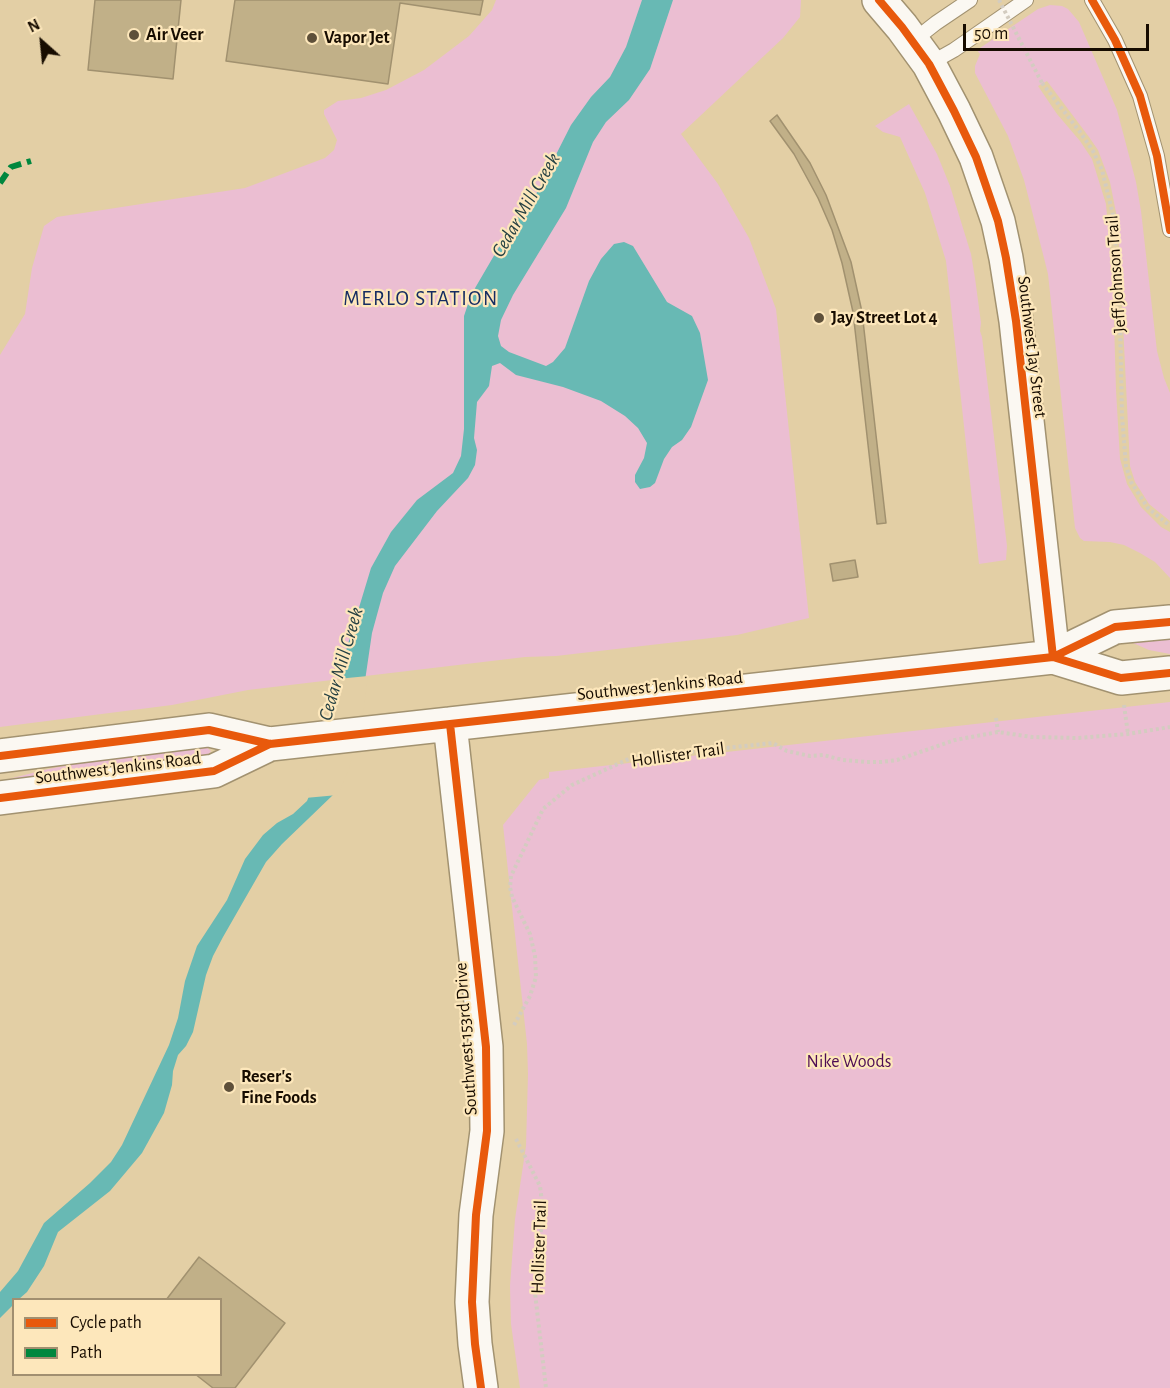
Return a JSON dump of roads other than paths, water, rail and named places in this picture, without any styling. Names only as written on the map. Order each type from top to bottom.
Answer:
[{"type":"main road","name":"Southwest Jay Street","points":[[879,0],[921,53],[976,157],[998,221],[1016,321],[1053,657]]},
{"type":"main road","name":"Southwest Jenkins Road","points":[[0,756],[209,730],[270,744],[1053,657],[1115,627],[1170,622]]},
{"type":"main road","name":"Southwest Jenkins Road","points":[[1053,657],[1121,678],[1170,673]]},
{"type":"main road","name":"Southwest 153rd Drive","points":[[450,724],[486,1047],[487,1131],[476,1215],[472,1302],[481,1388]]},
{"type":"main road","name":"Southwest Jenkins Road","points":[[0,798],[214,771],[270,744]]},
{"type":"lane","points":[[921,53],[936,22],[970,0]]},
{"type":"lane","points":[[921,53],[954,50],[1026,0]]},
{"type":"lane","points":[[1092,0],[1140,96],[1157,156],[1170,230]]},
{"type":"water","points":[[642,0],[673,0],[650,69],[629,100],[606,122],[593,142],[566,208],[513,295],[501,320],[498,336],[501,346],[509,352],[546,366],[553,362],[565,348],[589,281],[601,259],[614,244],[624,242],[633,246],[667,302],[692,316],[700,333],[708,380],[691,427],[664,459],[655,483],[650,487],[640,489],[635,482],[635,475],[644,458],[647,443],[638,428],[625,416],[601,401],[563,387],[516,375],[500,363],[492,366],[489,386],[477,402],[474,438],[477,450],[475,465],[468,478],[437,511],[395,566],[383,593],[372,633],[361,708],[334,794],[266,862],[223,937],[206,975],[193,1032],[178,1055],[164,1113],[142,1153],[110,1191],[58,1232],[44,1266],[27,1292],[20,1298],[12,1298],[12,1306],[0,1318],[0,1292],[18,1271],[44,1223],[111,1162],[122,1145],[169,1045],[178,1018],[185,981],[197,946],[227,900],[245,859],[263,835],[307,801],[323,762],[337,703],[341,667],[371,568],[391,532],[417,500],[453,473],[461,456],[464,429],[464,316],[471,295],[513,223],[534,198],[571,125],[591,97],[610,77],[626,47]]},
{"type":"place","name":"Air Veer","points":[[134,35]]},
{"type":"place","name":"Vapor Jet","points":[[312,38]]},
{"type":"place","name":"Jay Street Lot 4","points":[[819,318]]},
{"type":"place","name":"Reser's Fine Foods","points":[[229,1087]]},
{"type":"district","name":"MERLO STATION","points":[[421,299]]},
{"type":"water label","name":"Cedar Mill Creek","points":[[526,205]]},
{"type":"water label","name":"Cedar Mill Creek","points":[[341,664]]},
{"type":"park label","name":"Nike Woods","points":[[849,1062]]}]
